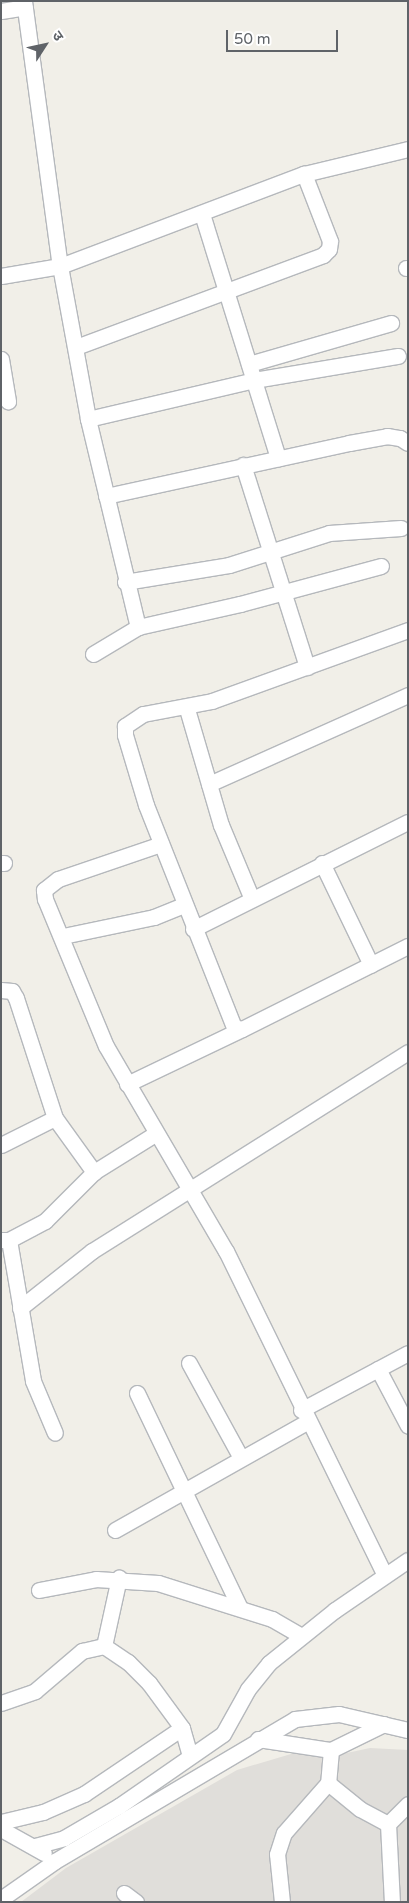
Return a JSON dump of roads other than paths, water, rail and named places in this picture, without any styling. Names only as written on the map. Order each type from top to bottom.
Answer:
[{"type":"street","points":[[1,11],[24,4],[60,266],[88,418],[125,582],[138,627]]},
{"type":"street","points":[[1,276],[60,266],[304,174],[408,149]]},
{"type":"street","points":[[76,347],[322,255],[329,249],[330,241],[304,174]]},
{"type":"street","points":[[202,214],[228,289],[278,458]]},
{"type":"street","points":[[249,364],[391,323]]},
{"type":"street","points":[[88,418],[254,380],[398,356]]},
{"type":"street","points":[[1,359],[8,401]]},
{"type":"street","points":[[106,496],[387,436],[400,438],[408,443]]},
{"type":"street","points":[[244,465],[269,554],[307,667]]},
{"type":"street","points":[[125,582],[197,571],[269,554],[329,533],[401,528]]},
{"type":"street","points":[[93,654],[138,627],[282,593],[381,566]]},
{"type":"street","points":[[242,1029],[234,1028],[228,1020],[161,844],[128,744],[125,726],[144,714],[187,708],[408,630]]},
{"type":"street","points":[[209,784],[408,695]]},
{"type":"street","points":[[187,708],[221,825],[252,899]]},
{"type":"street","points":[[193,929],[322,863],[408,822]]},
{"type":"street","points":[[161,844],[49,884],[44,890],[45,899],[63,936],[89,1007],[127,1084],[155,1134],[190,1189],[256,1310],[304,1416],[385,1576]]},
{"type":"street","points":[[322,863],[371,965]]},
{"type":"street","points":[[63,936],[154,917],[184,906]]},
{"type":"street","points":[[127,1084],[408,946]]},
{"type":"street","points":[[1,990],[12,991],[16,998],[55,1118],[94,1172]]},
{"type":"street","points":[[20,1308],[92,1251],[408,1052]]},
{"type":"street","points":[[1,1145],[55,1118]]},
{"type":"street","points":[[55,1433],[34,1381],[5,1240],[45,1221],[94,1172],[155,1134]]},
{"type":"street","points":[[115,1530],[241,1458],[378,1368],[408,1353]]},
{"type":"street","points":[[189,1363],[241,1458]]},
{"type":"street","points":[[378,1368],[408,1426]]},
{"type":"street","points":[[137,1393],[186,1490],[240,1608]]},
{"type":"street","points":[[35,1846],[64,1838],[119,1806],[223,1734],[248,1689],[269,1663],[301,1636],[408,1560]]},
{"type":"street","points":[[39,1590],[96,1579],[119,1578],[189,1591],[272,1619],[301,1636]]},
{"type":"street","points":[[104,1646],[119,1578]]},
{"type":"street","points":[[1,1703],[36,1691],[82,1651],[104,1646],[128,1662],[150,1683],[182,1728],[190,1756]]},
{"type":"street","points":[[1,1899],[55,1861],[294,1719],[339,1714],[408,1730]]},
{"type":"street","points":[[258,1739],[331,1750],[384,1724]]},
{"type":"street","points":[[1,1822],[43,1812],[84,1794],[182,1728]]},
{"type":"street","points":[[282,1902],[277,1854],[284,1833],[328,1783],[331,1750]]},
{"type":"street","points":[[328,1783],[360,1809],[388,1824]]},
{"type":"street","points":[[392,1902],[388,1824],[408,1804]]},
{"type":"street","points":[[1,1828],[35,1846],[55,1861]]}]
